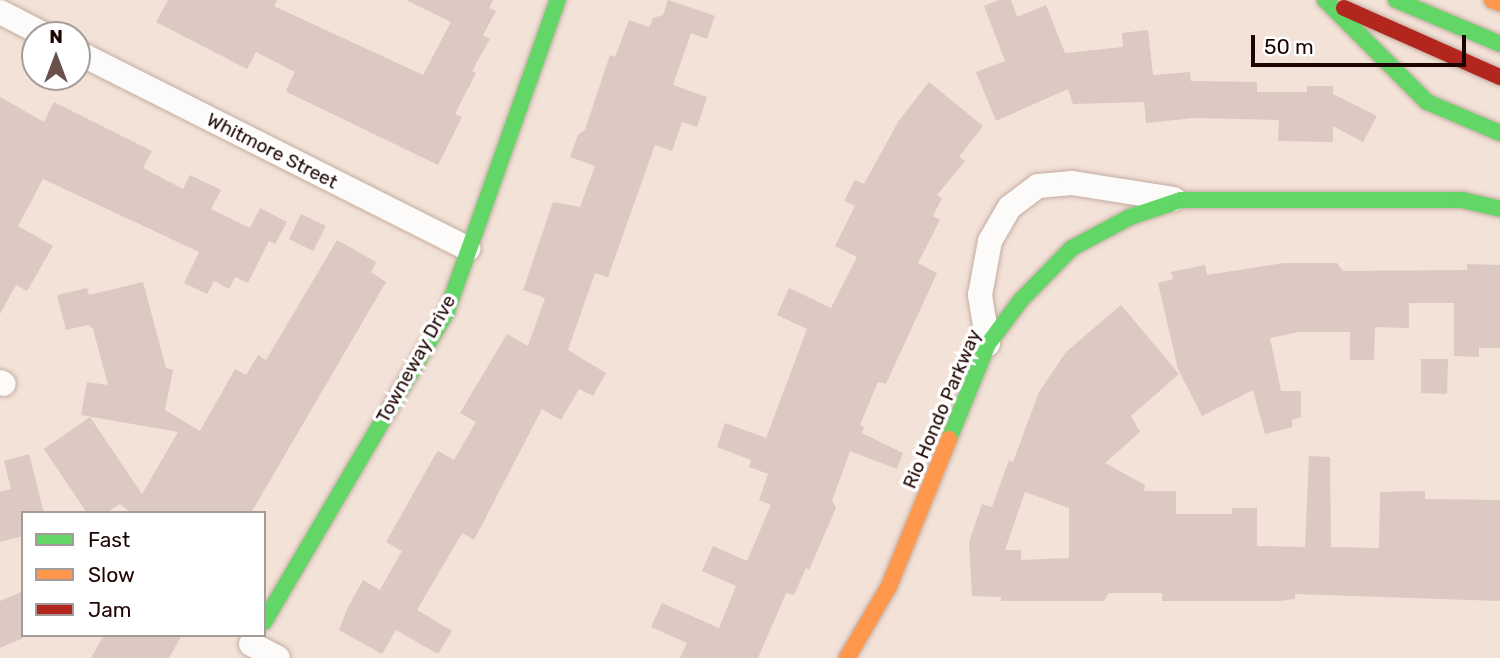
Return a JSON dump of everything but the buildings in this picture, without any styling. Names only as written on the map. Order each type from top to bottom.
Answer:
[{"type":"main road","name":"Towneway Drive","points":[[266,619],[447,311],[558,0]]},
{"type":"main road","points":[[1326,0],[1500,77]]},
{"type":"main road","points":[[1326,0],[1427,102],[1500,132]]},
{"type":"main road","points":[[1396,0],[1500,44]]},
{"type":"main road","points":[[1492,0],[1500,3]]},
{"type":"main road","name":"Rio Hondo Parkway","points":[[847,658],[889,586],[988,344],[1021,300],[1072,247],[1130,217],[1181,200],[1462,200],[1500,209]]},
{"type":"street","points":[[0,12],[21,23]]},
{"type":"street","name":"Whitmore Street","points":[[91,58],[468,249]]},
{"type":"street","points":[[988,344],[979,295],[990,241],[1010,207],[1028,193],[1038,186],[1072,183],[1181,200]]},
{"type":"street","points":[[250,646],[278,658]]},
{"type":"traffic: fast","points":[[266,619],[447,311],[558,0]]},
{"type":"traffic: fast","points":[[1325,0],[1427,102],[1500,133]]},
{"type":"traffic: fast","points":[[1396,0],[1500,44]]},
{"type":"traffic: fast","points":[[949,439],[988,344],[1021,300],[1072,248],[1130,217],[1181,200],[1462,200],[1500,209]]},
{"type":"traffic: slow","points":[[1492,0],[1500,3]]},
{"type":"traffic: slow","points":[[847,658],[889,586],[949,439]]},
{"type":"traffic: jam","points":[[1344,8],[1500,77]]}]
